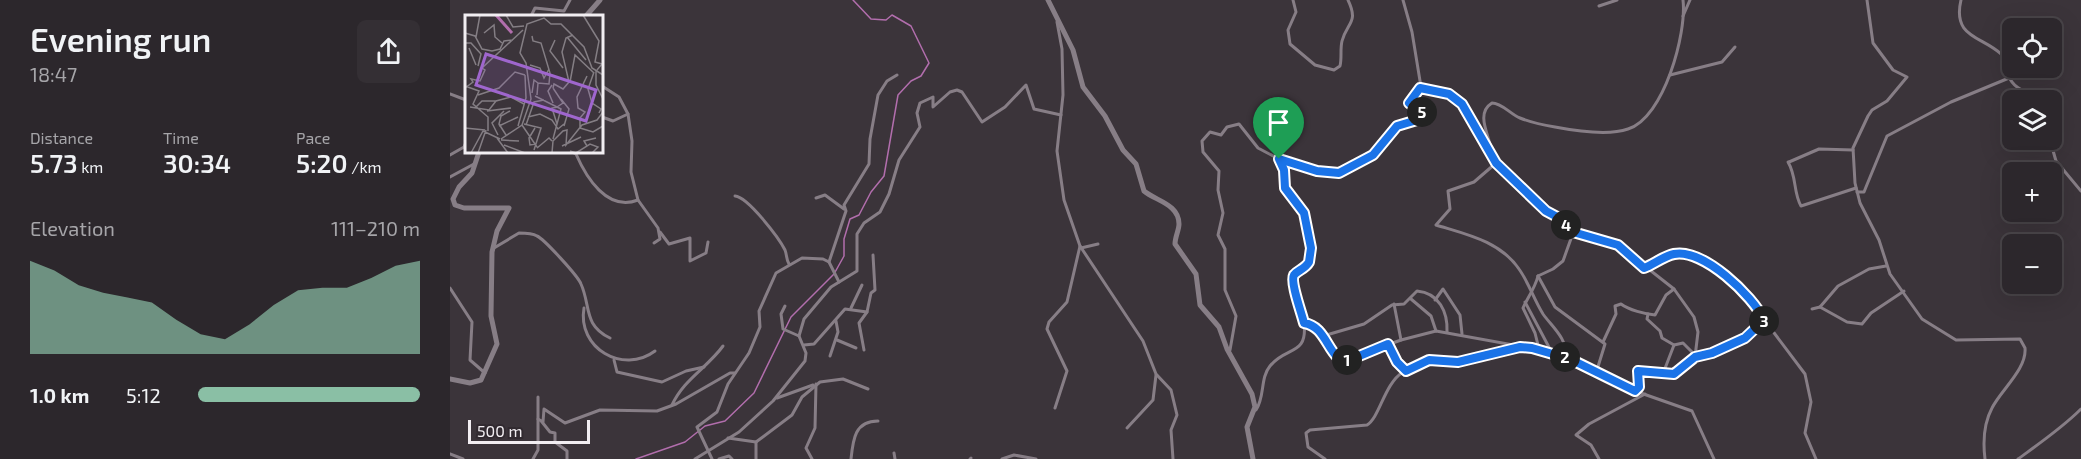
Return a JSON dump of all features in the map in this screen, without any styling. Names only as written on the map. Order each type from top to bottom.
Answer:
[{"type":"main road","points":[[587,15],[600,0]]},
{"type":"main road","points":[[1048,0],[1076,56],[1083,87],[1105,116],[1123,150],[1136,164],[1144,191],[1167,203],[1176,215],[1179,224],[1175,244],[1196,274],[1200,305],[1219,327],[1252,394],[1255,406],[1247,427],[1253,459]]},
{"type":"main road","points":[[450,379],[477,382],[485,373],[497,344],[491,305],[493,248],[497,231],[509,208],[464,208],[456,205],[453,199],[459,187],[472,173],[479,153]]},
{"type":"street","points":[[532,15],[535,8],[564,11],[570,0]]},
{"type":"street","points":[[1293,0],[1296,12],[1288,30],[1290,44],[1315,65],[1334,70],[1340,66],[1342,40],[1353,23],[1352,8],[1348,0]]},
{"type":"street","points":[[1230,352],[1236,318],[1225,285],[1225,249],[1218,235],[1223,213],[1218,190],[1219,171],[1205,155],[1202,141],[1210,132],[1221,135],[1227,127],[1239,124],[1258,148],[1279,159],[1317,171],[1339,173],[1373,155],[1397,126],[1427,117],[1409,103],[1420,88],[1417,59],[1403,0]]},
{"type":"street","points":[[1599,6],[1617,0]]},
{"type":"street","points":[[1492,156],[1483,117],[1490,104],[1497,103],[1521,118],[1555,127],[1622,131],[1638,124],[1650,111],[1671,75],[1682,18],[1683,0]]},
{"type":"street","points":[[1682,18],[1690,0]]},
{"type":"street","points":[[1867,0],[1873,43],[1885,55],[1893,70],[1907,78],[1887,101],[1870,112],[1853,150],[1857,190],[1862,208],[1879,240],[1886,266],[1922,319],[1952,338],[2017,339],[2024,345],[2025,359],[1989,415],[1985,459]]},
{"type":"street","points":[[1961,0],[1959,11],[1964,28],[1971,36],[2002,54]]},
{"type":"street","points":[[1056,20],[1062,57],[1061,115],[1057,146],[1065,206],[1080,247],[1143,341],[1156,374],[1153,400],[1128,428]]},
{"type":"street","points":[[1671,75],[1722,62],[1735,47]]},
{"type":"street","points":[[828,262],[844,208],[855,183],[869,164],[870,139],[878,95],[887,81],[897,75]]},
{"type":"street","points":[[1853,150],[1819,149],[1788,162],[1796,176],[1797,195],[1801,206],[1857,190],[1863,192],[1887,136],[1951,102],[2009,78],[2021,90]]},
{"type":"street","points":[[769,404],[805,361],[804,345],[800,336],[807,315],[831,286],[858,268],[857,234],[864,223],[876,216],[884,205],[899,160],[919,130],[918,109],[922,102],[933,97],[933,107],[951,91],[961,91],[982,122],[1005,107],[1026,85],[1034,109],[1061,115]]},
{"type":"street","points":[[603,87],[619,97],[628,114],[632,141],[630,167],[638,200],[669,244],[690,238],[690,261],[705,253],[708,242]]},
{"type":"street","points":[[1420,88],[1449,94],[1462,104],[1496,163],[1546,211],[1561,219],[1573,232],[1618,245],[1644,268],[1674,289],[1694,317],[1698,332],[1695,356]]},
{"type":"street","points":[[450,93],[465,100]]},
{"type":"street","points":[[603,117],[613,121],[628,114]]},
{"type":"street","points":[[450,155],[465,144]]},
{"type":"street","points":[[2053,150],[2056,161],[2081,191]]},
{"type":"street","points":[[574,153],[590,182],[599,190],[614,199],[630,202],[638,200]]},
{"type":"street","points":[[1252,414],[1261,400],[1268,369],[1280,357],[1299,348],[1305,336],[1293,280],[1295,274],[1309,262],[1310,243],[1303,211],[1285,188],[1284,170],[1279,159]]},
{"type":"street","points":[[450,177],[475,163]]},
{"type":"street","points":[[1496,163],[1471,183],[1448,191],[1450,209],[1436,224],[1464,235],[1476,236],[1499,249],[1518,268],[1531,292],[1561,336],[1566,357]]},
{"type":"street","points":[[816,198],[825,195],[844,208]]},
{"type":"street","points":[[735,196],[746,199],[779,239],[789,264]]},
{"type":"street","points":[[493,248],[519,232],[540,237],[576,275],[584,292],[583,316],[588,335],[597,347],[614,360],[617,372],[656,382],[666,381],[686,371],[704,367]]},
{"type":"street","points":[[654,243],[660,239],[660,232]]},
{"type":"street","points":[[1538,276],[1563,261],[1573,232]]},
{"type":"street","points":[[1080,247],[1098,244]]},
{"type":"street","points":[[1055,408],[1067,371],[1047,329],[1049,322],[1067,302],[1080,247]]},
{"type":"street","points":[[1644,268],[1672,254],[1686,255],[1713,265],[1735,281],[1805,374],[1811,402],[1805,433],[1816,459]]},
{"type":"street","points":[[864,350],[860,323],[867,312],[871,293],[876,289],[873,255]]},
{"type":"street","points":[[712,459],[697,427],[717,412],[735,373],[757,336],[760,327],[759,311],[772,280],[789,264],[805,257],[823,259],[828,262],[839,282]]},
{"type":"street","points":[[1812,309],[1820,307],[1838,286],[1869,269],[1886,266]]},
{"type":"street","points":[[1538,276],[1535,288],[1525,302],[1523,310],[1537,337],[1539,349]]},
{"type":"street","points":[[1538,276],[1555,307],[1604,342]]},
{"type":"street","points":[[851,308],[861,293],[862,285]]},
{"type":"street","points":[[450,288],[472,322],[470,360],[485,373]]},
{"type":"street","points":[[1596,373],[1604,352],[1604,342],[1616,314],[1616,306],[1623,304],[1632,310],[1655,315],[1666,296],[1674,289]]},
{"type":"street","points":[[1436,300],[1443,290],[1460,315],[1462,334]]},
{"type":"street","points":[[1323,336],[1366,323],[1394,304],[1404,304],[1418,291],[1427,292],[1447,314],[1447,332]]},
{"type":"street","points":[[1820,307],[1847,322],[1862,324],[1874,310],[1904,291]]},
{"type":"street","points":[[1411,299],[1431,316],[1436,331]]},
{"type":"street","points":[[1525,302],[1552,352]]},
{"type":"street","points":[[1394,304],[1401,340]]},
{"type":"street","points":[[585,306],[599,331],[610,339]]},
{"type":"street","points":[[784,306],[781,321],[783,329],[800,336]]},
{"type":"street","points":[[804,345],[815,343],[845,309],[851,308],[867,312]]},
{"type":"street","points":[[1648,314],[1647,319],[1660,331],[1662,338],[1674,345],[1683,344],[1695,356]]},
{"type":"street","points":[[1635,391],[1639,387],[1638,371],[1664,371],[1674,374],[1695,356],[1712,353],[1745,338],[1764,320]]},
{"type":"street","points":[[830,356],[837,340],[836,321]]},
{"type":"street","points":[[1304,323],[1310,324],[1323,336],[1335,355],[1342,359],[1358,357],[1388,344],[1436,331],[1552,352],[1635,391],[1692,411],[1714,459]]},
{"type":"street","points":[[837,340],[856,348]]},
{"type":"street","points":[[1388,344],[1397,362],[1406,371]]},
{"type":"street","points":[[1664,371],[1674,345]]},
{"type":"street","points":[[672,406],[685,382],[704,367],[723,346]]},
{"type":"street","points":[[1325,459],[1308,447],[1306,433],[1310,430],[1367,425],[1373,420],[1379,403],[1394,382],[1406,371],[1426,361],[1458,362],[1520,347]]},
{"type":"street","points":[[614,360],[639,358],[655,351]]},
{"type":"street","points":[[542,422],[544,409],[565,423],[600,410],[655,411],[672,406],[720,381],[730,373],[735,373]]},
{"type":"street","points":[[1156,374],[1168,384],[1176,408],[1177,415],[1171,430],[1173,459]]},
{"type":"street","points":[[694,459],[728,438],[781,396],[826,380],[843,379],[868,389]]},
{"type":"street","points":[[728,438],[756,442],[792,415],[802,397],[815,384]]},
{"type":"street","points":[[812,459],[806,447],[815,428],[815,384]]},
{"type":"street","points":[[1599,459],[1591,445],[1576,435],[1589,424],[1644,394]]},
{"type":"street","points":[[533,459],[538,450],[538,397]]},
{"type":"street","points":[[2018,459],[2049,439],[2063,422],[2081,409]]},
{"type":"street","points":[[538,418],[550,432],[555,433],[555,442],[567,451],[567,459]]},
{"type":"street","points":[[851,459],[854,440],[860,427],[864,422],[878,421]]},
{"type":"street","points":[[756,442],[756,459]]},
{"type":"street","points":[[894,453],[895,459]]},
{"type":"street","points":[[450,454],[463,459]]},
{"type":"street","points":[[1002,459],[1014,455],[1036,459]]},
{"type":"street","points":[[719,459],[729,456],[732,459]]},
{"type":"waterway","points":[[636,459],[685,442],[705,426],[725,421],[754,393],[791,317],[834,274],[844,256],[844,239],[850,219],[859,215],[871,192],[884,176],[898,95],[911,81],[921,76],[929,63],[911,26],[892,15],[886,20],[871,19],[853,0]]},
{"type":"route","points":[[1420,88],[1449,94],[1467,109],[1496,163],[1546,211],[1561,219],[1573,232],[1618,245],[1644,268],[1672,254],[1686,255],[1713,265],[1735,281],[1764,320],[1745,338],[1729,343],[1712,353],[1695,357],[1674,374],[1664,371],[1638,371],[1639,387],[1635,391],[1570,359],[1532,348],[1520,347],[1499,354],[1458,362],[1429,360],[1406,371],[1395,359],[1396,356],[1388,344],[1352,359],[1338,358],[1317,329],[1304,323],[1293,280],[1295,274],[1303,270],[1309,262],[1310,243],[1305,229],[1303,211],[1285,188],[1283,165],[1279,159],[1286,159],[1317,171],[1342,172],[1373,155],[1387,135],[1397,126],[1427,117],[1409,103],[1420,88]]}]
